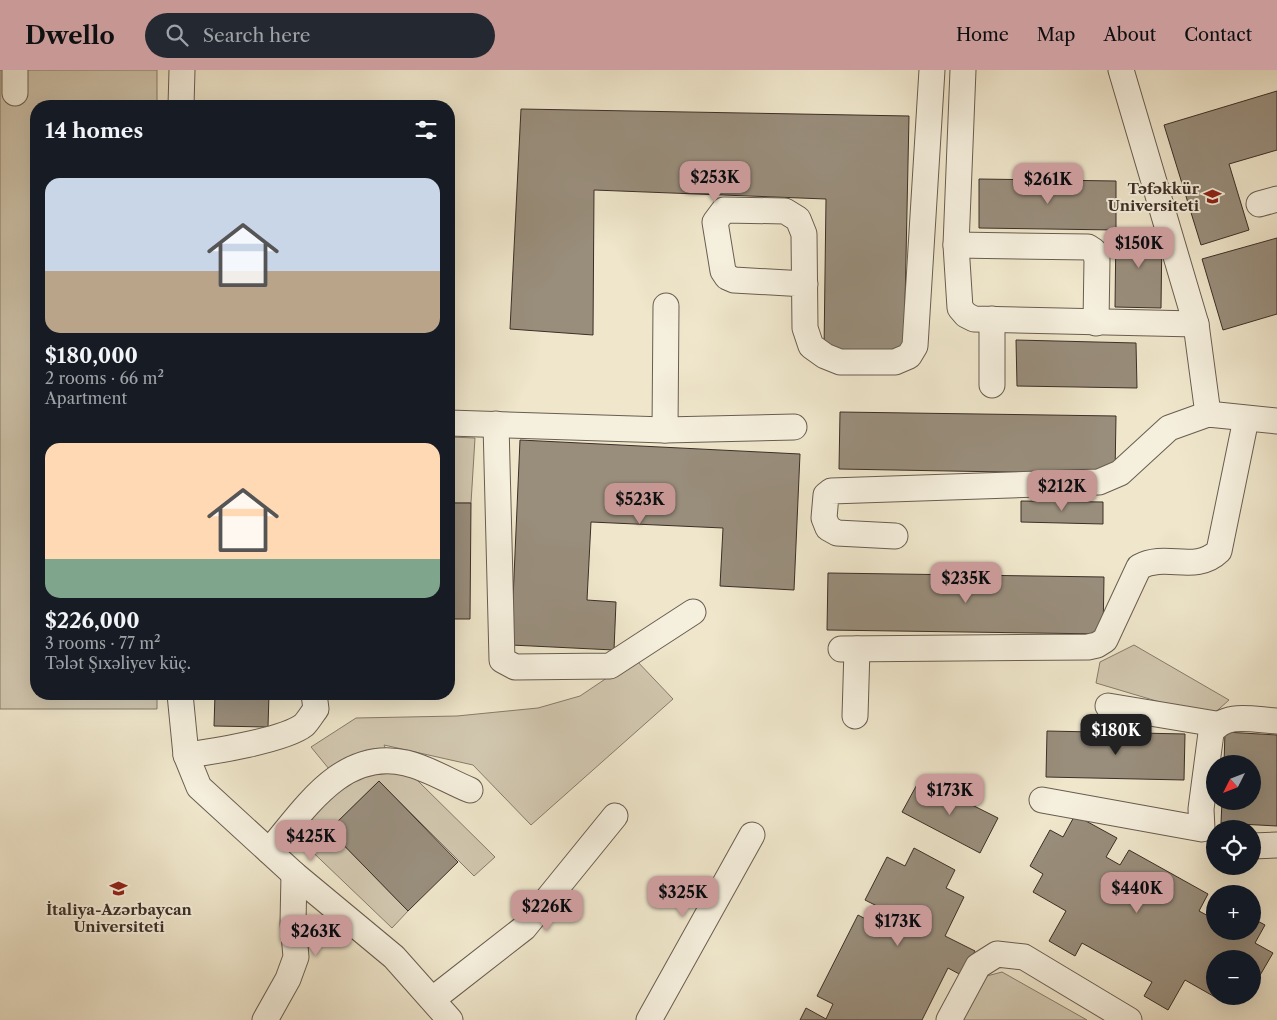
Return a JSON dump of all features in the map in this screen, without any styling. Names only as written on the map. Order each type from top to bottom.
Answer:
[{"type":"street","points":[[181,100],[182,70]]},
{"type":"street","points":[[805,284],[805,328],[811,346],[825,356],[840,362],[895,362],[908,356],[915,346],[932,70]]},
{"type":"street","points":[[963,70],[956,246],[960,308],[966,315],[974,319],[1196,324]]},
{"type":"street","points":[[1121,70],[1196,324],[1208,414]]},
{"type":"street","points":[[956,246],[1088,247],[1094,252],[1097,259],[1096,323]]},
{"type":"street","points":[[665,430],[666,306]]},
{"type":"street","points":[[992,319],[992,385]]},
{"type":"street","points":[[895,536],[837,533],[828,528],[824,518],[826,495],[831,490],[1099,482],[1120,473],[1169,428],[1208,414],[1277,421]]},
{"type":"street","points":[[855,716],[849,649],[1088,647],[1097,645],[1105,640],[1139,567],[1154,561],[1202,562],[1219,551],[1246,419]]},
{"type":"street","points":[[455,423],[665,430],[794,427]]},
{"type":"street","points":[[496,424],[502,660],[515,667],[610,666],[693,612]]},
{"type":"street","points":[[181,700],[186,755],[199,787],[294,874],[394,957],[450,1020]]},
{"type":"street","points":[[186,755],[205,753],[289,733],[304,724],[316,709],[315,700]]},
{"type":"street","points":[[1108,706],[1216,724],[1230,718],[1277,721]]},
{"type":"street","points":[[1206,825],[1201,809],[1211,733],[1216,724]]},
{"type":"street","points":[[269,851],[329,782],[367,762],[406,763],[470,790]]},
{"type":"street","points":[[1042,800],[1206,834]]},
{"type":"street","points":[[432,999],[524,928],[615,816]]},
{"type":"street","points":[[649,1020],[752,835]]},
{"type":"street","points":[[1261,846],[1277,845]]},
{"type":"street","points":[[265,1020],[288,980],[296,957],[293,923],[294,874]]},
{"type":"street","points":[[949,1020],[978,966],[997,954],[1024,957],[1129,1020]]},
{"type":"shaded area","points":[[0,70],[157,70],[157,100],[30,100],[30,700],[157,700],[157,709],[0,709]]},
{"type":"shaded area","points":[[455,437],[475,438],[471,503],[455,503]]},
{"type":"shaded area","points":[[1134,645],[1229,700],[1210,717],[1096,683],[1100,662]]},
{"type":"shaded area","points":[[635,659],[673,699],[531,825],[473,765],[384,745],[395,771],[416,779],[495,857],[474,876],[379,781],[329,830],[408,911],[392,928],[299,839],[318,809],[343,786],[311,747],[356,718],[457,716],[538,708],[580,696]]},
{"type":"shaded area","points":[[1002,972],[1087,1020],[960,1020],[983,977]]},
{"type":"building","name":"Təfəkkür Universiteti","points":[[1277,91],[1277,150],[1229,164],[1249,230],[1201,245],[1164,125]]},
{"type":"building","points":[[521,109],[909,116],[904,352],[824,350],[826,199],[594,190],[593,335],[510,329]]},
{"type":"building","points":[[979,179],[1116,181],[1116,230],[979,228]]},
{"type":"building","points":[[1116,230],[1162,231],[1161,308],[1115,307]]},
{"type":"building","points":[[1277,238],[1277,314],[1223,330],[1202,259]]},
{"type":"building","points":[[1016,340],[1136,343],[1137,388],[1017,386]]},
{"type":"building","points":[[840,412],[1116,416],[1115,474],[839,469]]},
{"type":"building","points":[[520,440],[800,454],[794,590],[720,586],[723,528],[591,522],[587,600],[616,602],[614,650],[511,645]]},
{"type":"building","points":[[1021,501],[1103,502],[1103,524],[1021,522]]},
{"type":"building","points":[[455,503],[471,503],[470,619],[455,619]]},
{"type":"building","points":[[828,573],[1104,577],[1103,634],[827,630]]},
{"type":"building","points":[[215,700],[269,700],[268,727],[214,726]]},
{"type":"building","points":[[1047,731],[1185,734],[1184,780],[1046,777]]},
{"type":"building","points":[[1225,732],[1277,735],[1277,826],[1261,825],[1261,820],[1221,820],[1222,810],[1261,810],[1261,755],[1224,755]]},
{"type":"building","points":[[920,779],[998,818],[980,853],[902,812]]},
{"type":"building","points":[[379,781],[458,862],[408,911],[329,830]]},
{"type":"building","points":[[1075,815],[1117,838],[1106,857],[1120,865],[1129,850],[1206,893],[1206,898],[1199,911],[1206,915],[1206,940],[1257,940],[1255,943],[1273,953],[1261,974],[1261,950],[1206,950],[1206,992],[1185,980],[1168,1010],[1144,996],[1152,982],[1082,943],[1075,956],[1049,941],[1066,911],[1033,892],[1043,874],[1030,866],[1050,830],[1063,837]]},
{"type":"building","points":[[914,848],[955,870],[946,888],[964,897],[945,936],[975,951],[963,976],[948,968],[922,1020],[800,1020],[806,1008],[826,1019],[833,1004],[817,996],[858,915],[875,924],[883,909],[865,900],[887,857],[905,866]]},
{"type":"building","points":[[1261,923],[1265,925],[1261,932]]},
{"type":"place","name":"Təfəkkür Universiteti","points":[[1213,197]]},
{"type":"place","name":"İtaliya-Azərbaycan Universiteti","points":[[119,888]]}]
